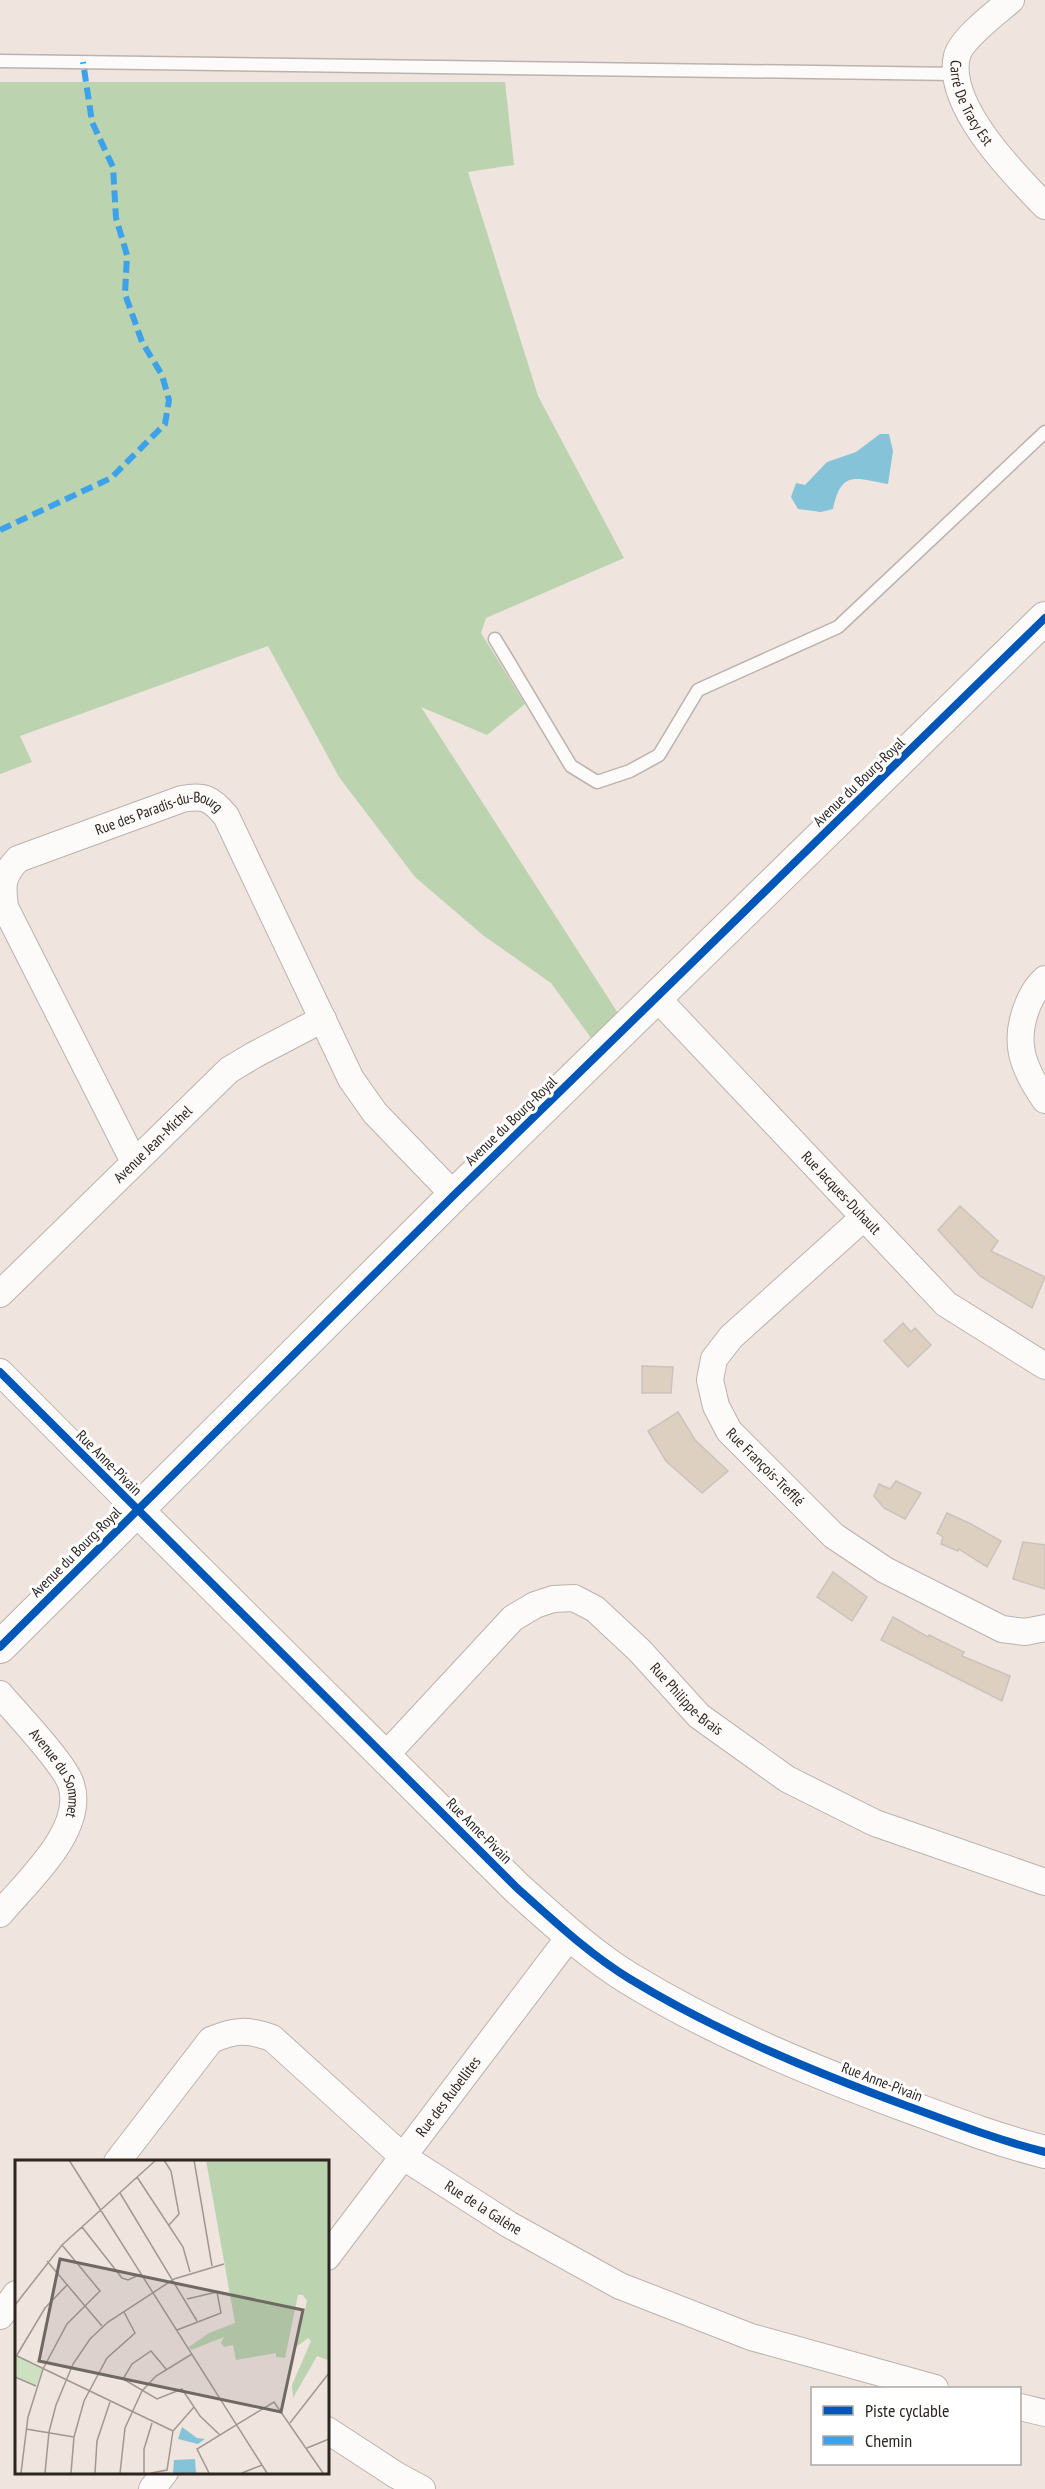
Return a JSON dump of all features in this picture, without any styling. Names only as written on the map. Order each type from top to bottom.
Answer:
[{"type":"street","name":"Carré De Tracy Est","points":[[1011,0],[968,39],[957,54],[956,74],[960,90],[986,140],[1002,162],[1045,206]]},
{"type":"street","name":"Avenue du Bourg-Royal","points":[[0,1647],[454,1195],[1045,618]]},
{"type":"street","name":"Rue des Paradis-du-Bourg","points":[[134,1162],[4,906],[2,885],[7,870],[18,859],[182,799],[200,796],[216,804],[226,816],[351,1079],[375,1113],[454,1195]]},
{"type":"street","points":[[1045,979],[1037,985],[1021,1020],[1021,1050],[1030,1078],[1045,1100]]},
{"type":"street","name":"Rue Jacques-Duhault","points":[[657,998],[946,1304],[1045,1366]]},
{"type":"street","name":"Avenue Jean-Michel","points":[[0,1294],[229,1070],[254,1054],[323,1019]]},
{"type":"street","name":"Rue François-Trefflé","points":[[863,1218],[731,1337],[714,1359],[710,1380],[716,1406],[729,1431],[834,1536],[885,1570],[1002,1629],[1025,1632],[1045,1628]]},
{"type":"street","name":"Rue Anne-Pivain","points":[[0,1372],[517,1888],[570,1936],[629,1978],[728,2034],[863,2090],[1006,2142],[1045,2152]]},
{"type":"street","name":"Rue Philippe-Brais","points":[[385,1756],[513,1618],[535,1605],[553,1599],[574,1598],[595,1609],[640,1651],[699,1716],[787,1779],[875,1823],[1045,1882]]},
{"type":"street","name":"Avenue du Sommet","points":[[0,1694],[61,1767],[70,1782],[75,1803],[60,1842],[0,1914]]},
{"type":"street","name":"Rue des Rubellites","points":[[328,2256],[570,1936]]},
{"type":"street","name":"Rue de la Galène","points":[[119,2160],[211,2040],[231,2032],[254,2032],[272,2038],[402,2156],[508,2224],[620,2286],[751,2337],[931,2387]]},
{"type":"street","points":[[0,2316],[15,2295]]},
{"type":"street","points":[[1021,2407],[1045,2413]]},
{"type":"street","points":[[328,2431],[396,2475],[422,2489]]},
{"type":"street","points":[[152,2489],[163,2474]]},
{"type":"lane","points":[[0,62],[956,74]]},
{"type":"lane","points":[[495,639],[571,766],[597,782],[630,771],[658,754],[698,690],[838,627],[1045,432]]},
{"type":"green space","points":[[0,82],[505,82],[514,165],[468,172],[538,396],[624,558],[486,618],[481,633],[525,704],[487,735],[421,707],[623,1021],[594,1042],[551,983],[484,936],[415,877],[339,777],[268,646],[20,736],[32,762],[0,774]]},
{"type":"water","points":[[880,434],[889,434],[893,451],[888,484],[851,480],[845,482],[840,488],[833,509],[821,512],[798,509],[791,497],[796,483],[805,485],[827,462],[856,452]]},
{"type":"building","points":[[960,1206],[998,1241],[991,1251],[1045,1277],[1032,1308],[980,1276],[938,1230]]},
{"type":"building","points":[[903,1323],[911,1332],[915,1328],[931,1345],[908,1367],[884,1341]]},
{"type":"building","points":[[642,1366],[673,1367],[671,1393],[642,1393]]},
{"type":"building","points":[[678,1412],[695,1440],[728,1471],[702,1493],[666,1461],[648,1431]]},
{"type":"building","points":[[896,1481],[921,1493],[905,1519],[884,1508],[874,1496],[879,1484],[890,1489]]},
{"type":"building","points":[[947,1513],[1001,1541],[987,1567],[959,1549],[958,1551],[941,1544],[943,1537],[937,1533]]},
{"type":"building","points":[[1023,1542],[1045,1545],[1045,1589],[1013,1579]]},
{"type":"building","points":[[833,1572],[867,1597],[852,1621],[817,1597]]},
{"type":"building","points":[[893,1617],[928,1637],[929,1635],[964,1652],[962,1656],[1010,1676],[1002,1701],[881,1640]]},
{"type":"marked path","points":[[0,530],[111,478],[165,424],[169,400],[162,375],[142,342],[125,294],[127,255],[116,218],[113,167],[92,122],[83,62]]},
{"type":"cycle path","points":[[0,1647],[454,1195],[1045,618]]},
{"type":"cycle path","points":[[0,1372],[517,1888],[600,1959],[663,1998],[766,2049],[836,2079],[941,2119],[1045,2152]]}]
